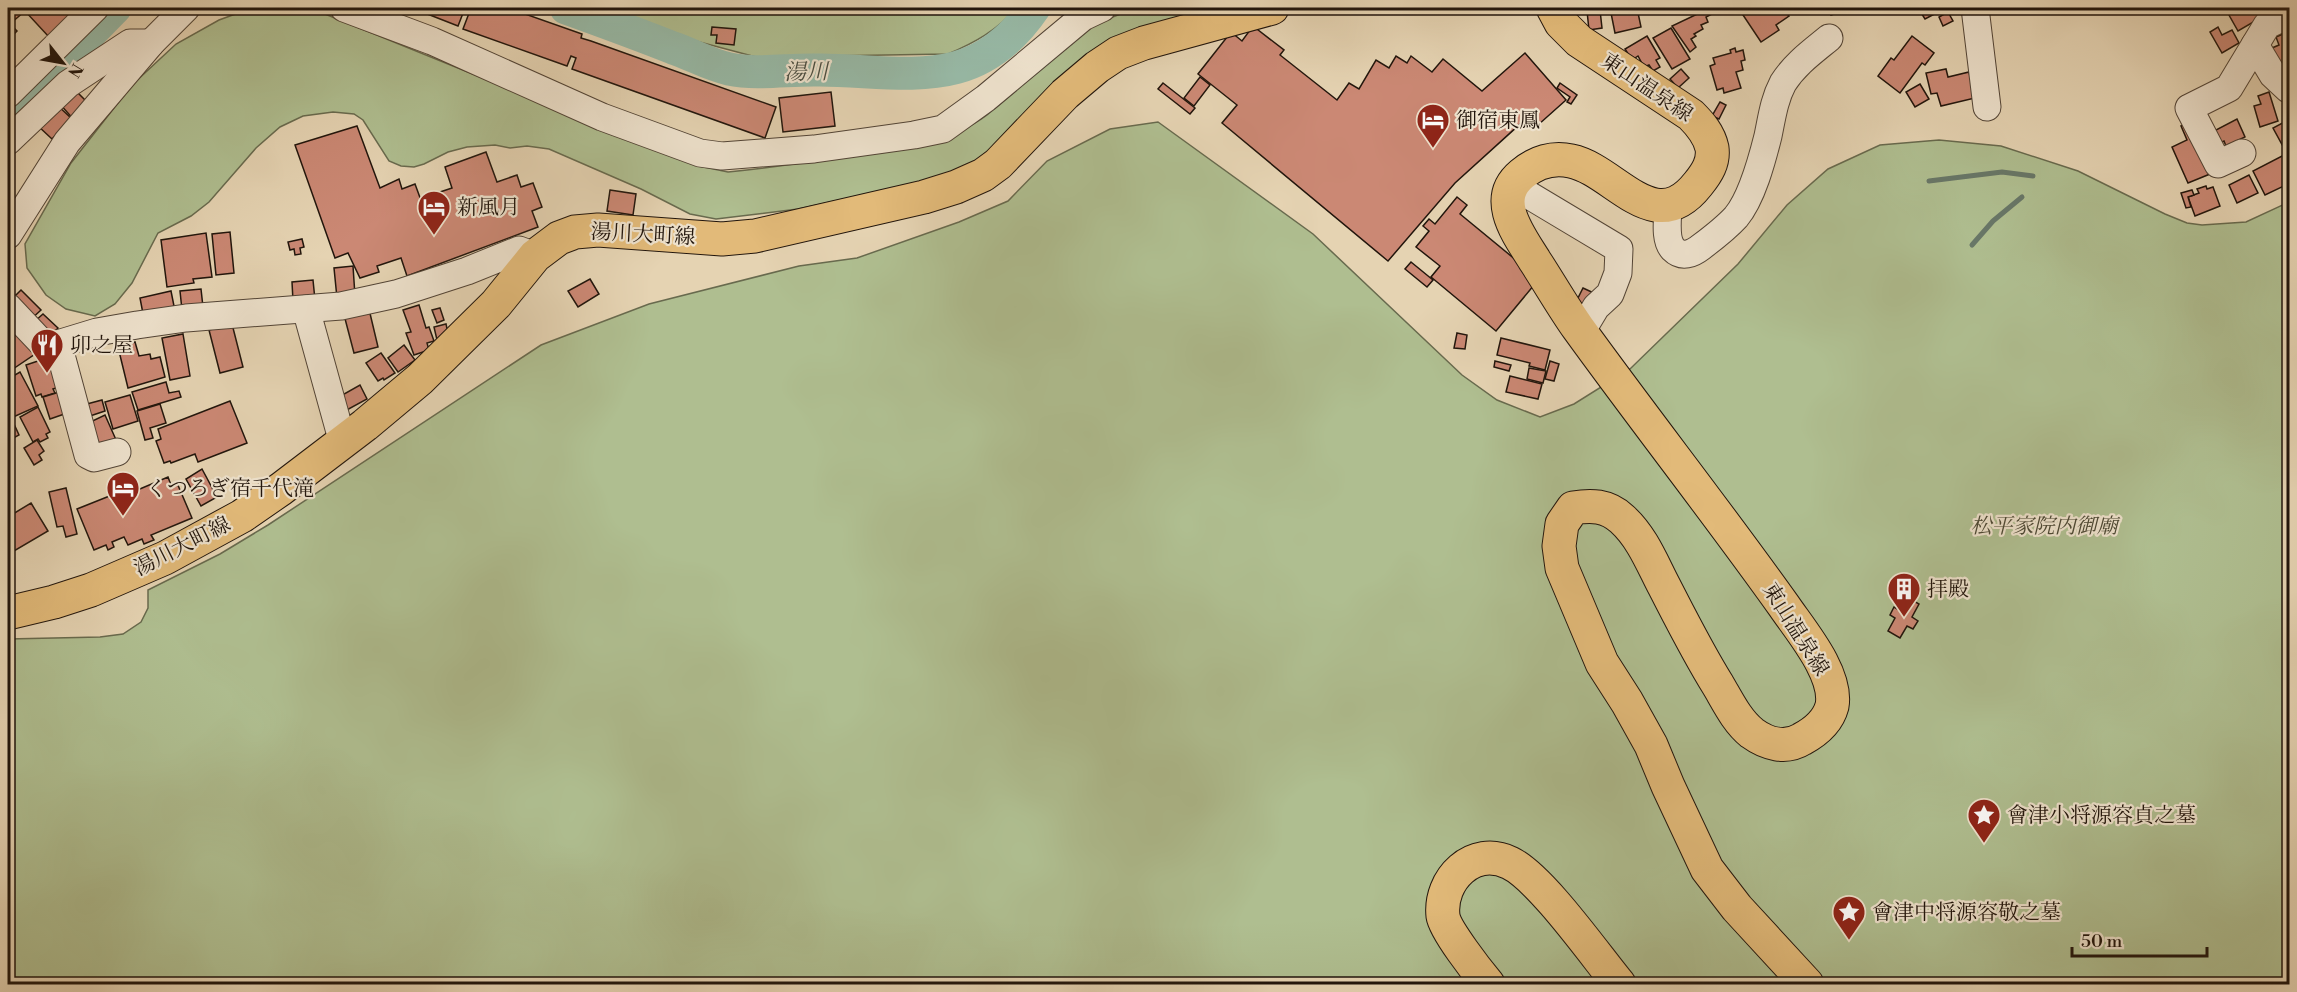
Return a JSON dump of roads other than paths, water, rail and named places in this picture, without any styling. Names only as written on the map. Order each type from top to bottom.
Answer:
[{"type":"main road","name":"湯川大町線","points":[[8,613],[91,590],[165,558],[242,516],[343,442],[420,379],[496,304],[535,256],[559,238],[575,232],[598,230],[722,239],[755,236],[924,197],[956,187],[982,175],[998,164],[1065,94],[1118,53],[1144,43],[1272,8]]},
{"type":"main road","name":"東山温泉線","points":[[1553,8],[1561,23],[1579,41],[1700,123],[1712,147],[1712,159],[1708,171],[1685,198],[1668,204]]},
{"type":"main road","points":[[1512,185],[1532,165],[1547,160],[1570,160],[1583,165],[1637,198],[1663,206],[1668,204]]},
{"type":"main road","name":"東山温泉線","points":[[1512,185],[1508,192],[1508,206],[1515,229],[1563,307],[1729,529],[1810,642],[1828,676],[1833,692],[1831,708],[1823,724],[1798,742],[1786,745],[1770,744],[1752,733],[1736,716],[1703,660],[1638,536],[1632,529],[1619,516],[1596,505],[1573,508],[1562,524],[1559,546],[1562,568],[1579,610],[1602,663],[1651,745],[1707,869],[1737,908],[1807,984]]},
{"type":"main road","points":[[1488,984],[1443,918],[1444,893],[1454,876],[1466,863],[1491,859],[1508,862],[1525,873],[1619,984]]},
{"type":"street","points":[[8,94],[95,8]]},
{"type":"street","points":[[8,236],[67,142],[152,43],[186,8]]},
{"type":"street","points":[[345,8],[432,41],[602,117],[700,153],[722,156],[814,149],[943,129],[986,98],[1083,17],[1102,8]]},
{"type":"street","points":[[1975,8],[1987,107]]},
{"type":"street","points":[[2242,153],[2218,164],[2189,108],[2229,88],[2267,25],[2289,14]]},
{"type":"street","points":[[1668,204],[1668,238],[1670,246],[1678,254],[1686,255],[1696,251],[1737,215],[1754,185],[1768,136],[1774,103],[1784,83],[1796,66],[1829,38]]},
{"type":"street","points":[[8,141],[68,83],[130,43],[152,43]]},
{"type":"street","points":[[2255,45],[2273,75],[2288,89]]},
{"type":"street","points":[[45,59],[68,83]]},
{"type":"street","points":[[1512,185],[1618,249],[1618,273],[1610,294],[1596,307],[1581,332]]},
{"type":"street","points":[[8,307],[42,343],[51,346],[97,333],[186,318],[341,306],[396,294],[467,271],[519,250],[535,256]]},
{"type":"street","points":[[306,309],[343,442]]},
{"type":"street","points":[[58,344],[88,455],[94,458],[117,452]]},
{"type":"waterway","name":"湯川","points":[[8,117],[115,8]]},
{"type":"waterway","name":"湯川","points":[[566,8],[729,69],[752,72],[820,70],[882,73],[938,71],[964,65],[988,54],[1012,35],[1034,8]]},
{"type":"waterway","points":[[1929,181],[2002,172],[2033,176]]},
{"type":"waterway","points":[[1972,245],[1993,221],[2022,197]]},
{"type":"place","name":"御宿東鳳","points":[[1433,149]]},
{"type":"place","name":"新風月","points":[[434,236]]},
{"type":"place","name":"卯之屋","points":[[47,374]]},
{"type":"place","name":"くつろぎ宿千代滝","points":[[123,517]]},
{"type":"place","name":"拝殿","points":[[1904,618]]},
{"type":"place","name":"會津小将源容貞之墓","points":[[1984,844]]},
{"type":"place","name":"會津中将源容敬之墓","points":[[1849,941]]},
{"type":"park label","name":"松平家院内御廟","points":[[2044,526]]}]
